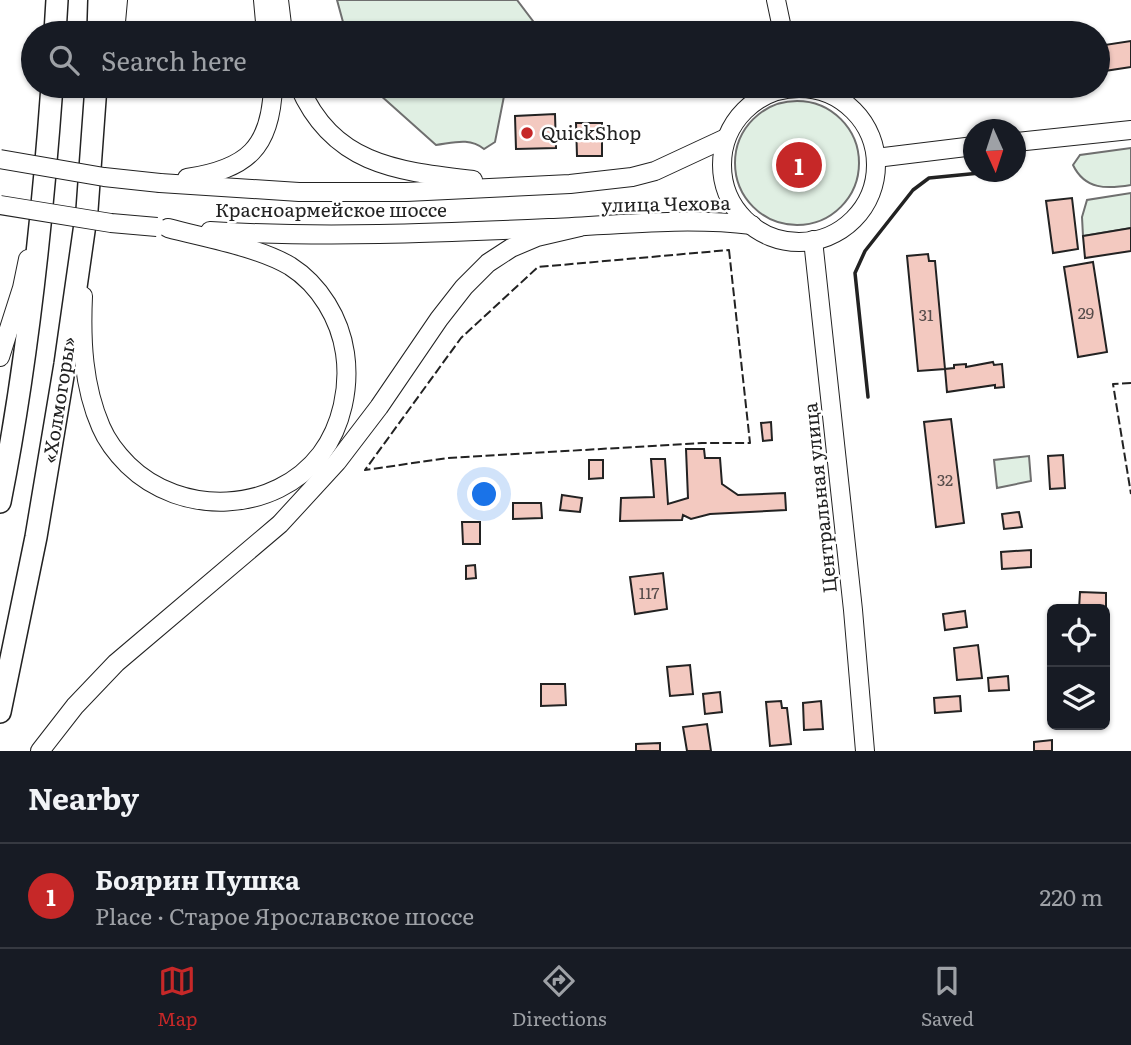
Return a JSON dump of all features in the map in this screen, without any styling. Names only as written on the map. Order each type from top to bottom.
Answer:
[{"type":"highway","points":[[56,21],[57,0]]},
{"type":"highway","points":[[98,21],[99,0]]},
{"type":"highway","points":[[0,502],[28,324],[50,98]]},
{"type":"highway","name":"«Холмогоры»","points":[[0,712],[36,537],[65,364],[87,202],[95,98]]},
{"type":"main road","points":[[116,21],[118,0]]},
{"type":"main road","points":[[263,0],[266,21]]},
{"type":"main road","points":[[279,0],[282,21]]},
{"type":"main road","points":[[776,0],[780,21]]},
{"type":"main road","points":[[105,98],[87,202],[82,313],[83,359],[90,395],[101,428],[116,452],[138,475],[163,491],[198,502],[232,503],[266,494],[295,478],[321,454],[337,425],[345,396],[347,372],[339,326],[320,295],[289,266],[249,249],[163,228]]},
{"type":"main road","points":[[160,183],[206,175],[235,166],[250,155],[265,134],[272,112],[273,98]]},
{"type":"main road","points":[[304,98],[308,108],[327,130],[354,152],[382,166],[522,186]]},
{"type":"main road","points":[[761,98],[741,113],[726,138],[722,162],[724,186],[735,208],[752,225],[770,236],[791,241],[813,240],[834,233],[853,220],[867,202],[875,181],[876,158],[868,129],[850,106],[836,98]]},
{"type":"main road","points":[[1026,141],[1131,130]]},
{"type":"main road","name":"улица Чехова","points":[[522,186],[570,184],[655,172],[726,138]]},
{"type":"main road","points":[[876,158],[963,147]]},
{"type":"main road","name":"Красноармейское шоссе","points":[[0,159],[104,177],[299,192],[406,192],[522,186]]},
{"type":"main road","points":[[0,357],[22,288],[42,198]]},
{"type":"main road","name":"Красноармейское шоссе","points":[[0,205],[111,223],[278,235],[408,234],[580,227]]},
{"type":"main road","name":"улица Чехова","points":[[580,227],[701,222],[752,225]]},
{"type":"main road","points":[[40,751],[75,705],[116,663],[280,524],[337,462],[379,407],[439,319],[488,262],[511,247],[537,237],[580,227]]},
{"type":"main road","name":"Центральная улица","points":[[813,240],[838,462],[865,751]]},
{"type":"green space","points":[[337,0],[517,0],[533,21],[343,21]]},
{"type":"green space","points":[[383,98],[504,98],[495,142],[484,149],[467,142],[436,145]]},
{"type":"green space","points":[[797,101],[821,106],[841,119],[854,139],[859,163],[854,187],[841,207],[821,220],[797,225],[773,220],[753,207],[740,187],[735,163],[740,139],[753,119],[773,106]]},
{"type":"green space","points":[[1131,148],[1131,185],[1098,186],[1084,179],[1073,165],[1080,155]]},
{"type":"green space","points":[[1131,193],[1131,228],[1083,236],[1082,217],[1087,200]]},
{"type":"green space","points":[[1029,456],[1031,481],[997,488],[994,460]]},
{"type":"building","points":[[1131,41],[1131,67],[1110,70],[1110,44]]},
{"type":"building","points":[[555,114],[556,148],[516,149],[515,116]]},
{"type":"building","points":[[576,123],[602,123],[602,156],[577,156]]},
{"type":"building","points":[[1072,198],[1078,249],[1053,253],[1046,201]]},
{"type":"building","points":[[1131,228],[1131,251],[1085,258],[1083,236]]},
{"type":"building","points":[[928,254],[929,261],[935,261],[945,369],[918,371],[907,256]]},
{"type":"building","points":[[1093,262],[1107,352],[1078,357],[1064,267]]},
{"type":"building","points":[[993,362],[994,365],[1002,364],[1004,387],[995,388],[995,385],[947,392],[945,369],[954,368],[954,365],[966,364],[966,367]]},
{"type":"building","points":[[951,419],[964,523],[936,527],[924,422]]},
{"type":"building","points":[[771,422],[772,440],[763,441],[761,423]]},
{"type":"building","points":[[686,449],[704,449],[705,458],[720,458],[722,484],[738,495],[785,493],[786,510],[710,514],[691,519],[683,515],[682,520],[620,521],[621,498],[654,497],[651,459],[665,459],[668,504],[688,498]]},
{"type":"building","points":[[1063,455],[1065,488],[1050,489],[1048,456]]},
{"type":"building","points":[[589,460],[603,460],[603,478],[589,479]]},
{"type":"building","points":[[562,495],[582,498],[580,512],[560,510]]},
{"type":"building","points":[[513,503],[541,503],[542,518],[513,519]]},
{"type":"building","points":[[1019,512],[1022,527],[1004,529],[1002,514]]},
{"type":"building","points":[[462,522],[480,522],[480,544],[463,544]]},
{"type":"building","points":[[1031,550],[1031,567],[1002,569],[1001,552]]},
{"type":"building","points":[[475,565],[476,578],[466,579],[466,566]]},
{"type":"building","points":[[663,573],[667,609],[635,614],[630,577]]},
{"type":"building","points":[[1080,592],[1106,593],[1106,604],[1079,604]]},
{"type":"building","points":[[965,611],[967,627],[945,630],[943,614]]},
{"type":"building","points":[[978,645],[982,678],[957,680],[954,648]]},
{"type":"building","points":[[690,665],[693,694],[670,696],[667,667]]},
{"type":"building","points":[[1008,676],[1009,690],[989,691],[988,678]]},
{"type":"building","points":[[541,684],[565,684],[566,705],[541,706]]},
{"type":"building","points":[[720,692],[722,712],[705,714],[703,694]]},
{"type":"building","points":[[960,696],[961,711],[935,713],[934,698]]},
{"type":"building","points":[[781,701],[782,708],[787,708],[791,744],[770,746],[766,702]]},
{"type":"building","points":[[821,701],[823,729],[804,730],[803,703]]},
{"type":"building","points":[[707,724],[711,751],[687,751],[683,727]]},
{"type":"building","points":[[1052,740],[1052,751],[1034,751],[1034,742]]},
{"type":"building","points":[[660,743],[660,751],[636,751],[636,744]]},
{"type":"fence","points":[[729,250],[750,443],[702,443],[448,458],[365,470],[461,338],[538,267],[729,250]]},
{"type":"fence","points":[[1131,383],[1113,384],[1131,494]]},
{"type":"wall","points":[[868,397],[855,273],[865,251],[913,190],[929,178],[963,175]]},
{"type":"place","name":"QuickShop","points":[[527,133]]},
{"type":"place","name":"Боярин Пушка","points":[[799,165]]}]
